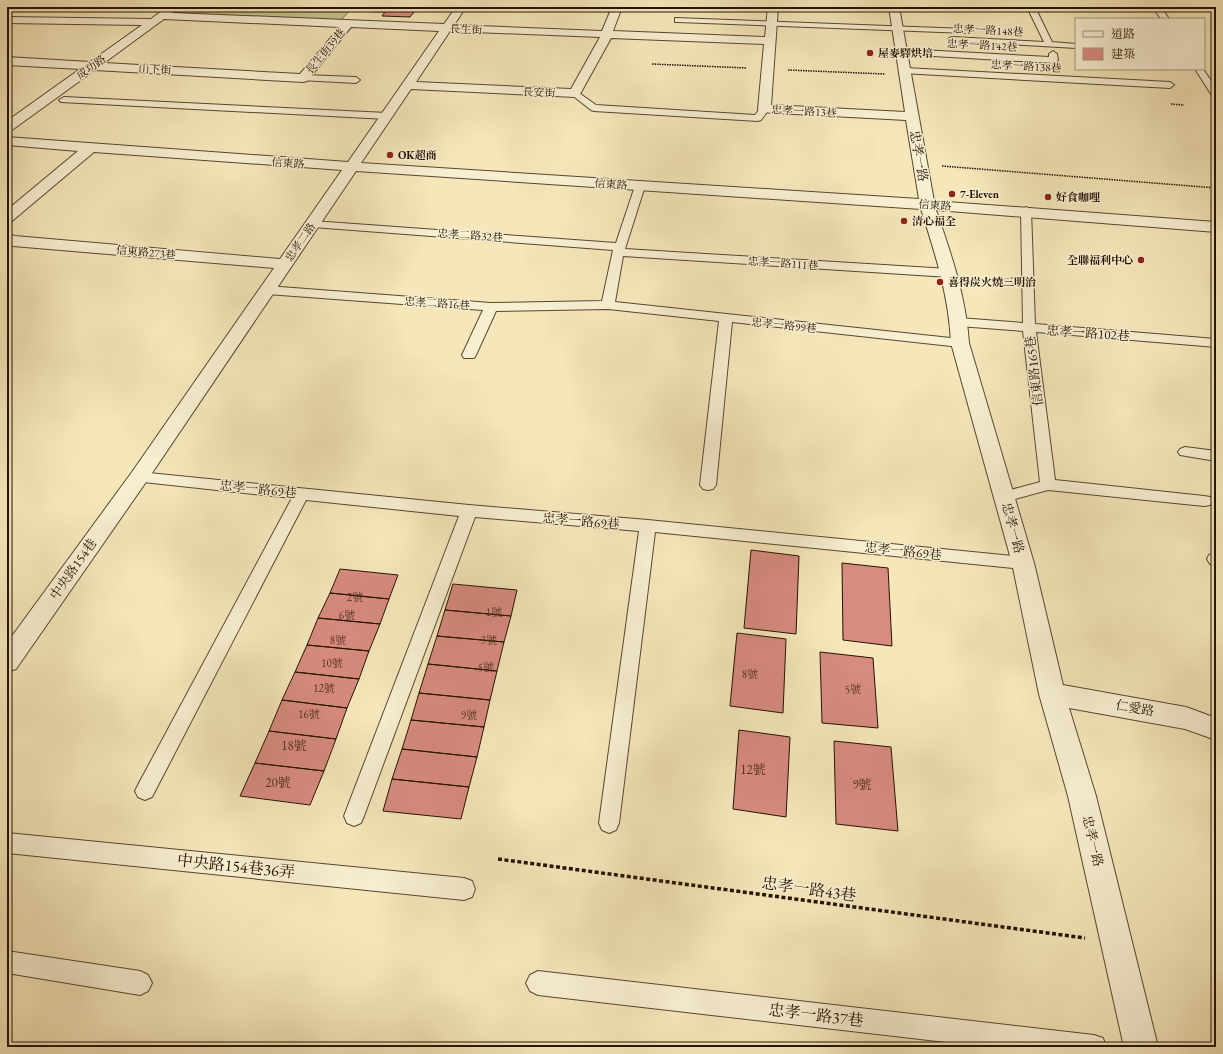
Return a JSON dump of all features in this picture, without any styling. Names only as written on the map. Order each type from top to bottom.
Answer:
[{"type":"street","name":"成功路","points":[[7,127],[174,7]]},
{"type":"street","name":"忠孝二路","points":[[139,477],[461,7]]},
{"type":"street","points":[[575,93],[606,36],[617,7]]},
{"type":"street","name":"忠孝一路13巷","points":[[773,7],[764,109],[912,116]]},
{"type":"street","name":"忠孝一路","points":[[894,7],[927,204],[949,273],[960,333],[1023,563],[1052,694],[1082,796],[1141,1047]]},
{"type":"street","name":"長生街","points":[[7,20],[159,19],[347,24],[606,36],[769,41]]},
{"type":"street","name":"長生街39巷","points":[[303,78],[347,24]]},
{"type":"street","name":"山下街","points":[[7,61],[303,78]]},
{"type":"street","name":"長安街","points":[[408,85],[575,93]]},
{"type":"street","name":"信東路","points":[[7,141],[351,168],[1026,210],[1216,226]]},
{"type":"street","points":[[7,218],[90,148]]},
{"type":"street","name":"信東路273巷","points":[[7,239],[13,241],[285,264]]},
{"type":"street","name":"中央路154巷","points":[[7,662],[139,477]]},
{"type":"street","name":"仁愛路","points":[[1052,694],[1186,718],[1216,729]]},
{"type":"lane","points":[[1031,7],[1049,44]]},
{"type":"lane","points":[[1157,7],[1164,18]]},
{"type":"lane","points":[[678,20],[772,23],[901,47],[967,31]]},
{"type":"lane","name":"忠孝一路148巷","points":[[901,47],[943,39],[1075,46]]},
{"type":"lane","name":"忠孝一路142巷","points":[[901,47],[1054,60],[1053,54]]},
{"type":"lane","name":"忠孝一路138巷","points":[[901,47],[1170,85]]},
{"type":"lane","points":[[1200,70],[1216,95]]},
{"type":"lane","points":[[303,78],[356,80]]},
{"type":"lane","points":[[575,93],[594,108],[758,118],[764,109]]},
{"type":"lane","points":[[64,100],[386,116]]},
{"type":"lane","points":[[608,305],[619,250],[640,186]]},
{"type":"lane","name":"信東路165巷","points":[[1026,210],[1029,328],[1048,486]]},
{"type":"lane","name":"忠孝二路32巷","points":[[313,224],[619,250]]},
{"type":"lane","name":"忠孝一路111巷","points":[[619,250],[949,273]]},
{"type":"lane","name":"忠孝二路16巷","points":[[267,290],[491,307],[608,305]]},
{"type":"lane","name":"忠孝一路99巷","points":[[608,305],[726,318],[960,333]]},
{"type":"lane","points":[[469,355],[491,307]]},
{"type":"lane","points":[[708,484],[726,318]]},
{"type":"lane","name":"忠孝一路102巷","points":[[960,333],[1029,328],[1216,343]]},
{"type":"lane","points":[[1185,452],[1216,456]]},
{"type":"lane","name":"忠孝一路69巷","points":[[139,477],[469,511],[648,526],[1023,563]]},
{"type":"lane","points":[[1004,497],[1048,486],[1204,501]]},
{"type":"lane","points":[[145,791],[302,493]]},
{"type":"lane","points":[[354,816],[469,511]]},
{"type":"lane","points":[[609,823],[648,526]]},
{"type":"lane","name":"中央路154巷36弄","points":[[7,843],[464,889]]},
{"type":"lane","points":[[7,962],[140,983]]},
{"type":"lane","name":"忠孝一路37巷","points":[[538,982],[1094,1047]]},
{"type":"path","points":[[920,164],[1216,188]]},
{"type":"path","name":"忠孝一路43巷","points":[[498,859],[1117,942]]},
{"type":"green space","points":[[185,7],[353,7],[341,20],[177,13]]},
{"type":"building","points":[[353,7],[418,7],[410,17],[382,16],[385,12],[350,11]]},
{"type":"building","points":[[751,550],[799,556],[796,634],[744,628]]},
{"type":"building","points":[[842,563],[888,568],[892,646],[843,640]]},
{"type":"building","points":[[340,569],[398,575],[389,599],[330,593]]},
{"type":"building","points":[[453,584],[517,590],[511,616],[445,610]]},
{"type":"building","points":[[330,593],[389,599],[380,624],[318,618]]},
{"type":"building","points":[[445,610],[511,616],[504,642],[437,636]]},
{"type":"building","points":[[318,618],[380,624],[369,651],[307,645]]},
{"type":"building","points":[[737,633],[786,639],[783,713],[730,706]]},
{"type":"building","points":[[437,636],[504,642],[497,671],[428,664]]},
{"type":"building","points":[[307,645],[369,651],[359,679],[295,672]]},
{"type":"building","points":[[820,652],[873,658],[878,728],[822,723]]},
{"type":"building","points":[[428,664],[497,671],[490,700],[419,693]]},
{"type":"building","points":[[295,672],[359,679],[347,708],[282,700]]},
{"type":"building","points":[[419,693],[490,700],[484,727],[411,720]]},
{"type":"building","points":[[282,700],[347,708],[336,739],[269,731]]},
{"type":"building","points":[[411,720],[484,727],[477,757],[402,749]]},
{"type":"building","points":[[739,730],[790,737],[786,817],[733,809]]},
{"type":"building","points":[[269,731],[336,739],[324,771],[255,763]]},
{"type":"building","points":[[834,741],[891,747],[898,831],[836,824]]},
{"type":"building","points":[[402,749],[477,757],[469,787],[392,779]]},
{"type":"building","points":[[255,763],[324,771],[310,805],[240,796]]},
{"type":"building","points":[[392,779],[469,787],[461,819],[383,811]]},
{"type":"place","name":"屋麥驛烘培","points":[[870,53]]},
{"type":"place","name":"OK超商","points":[[390,155]]},
{"type":"place","name":"7-Eleven","points":[[952,194]]},
{"type":"place","name":"好食咖哩","points":[[1048,197]]},
{"type":"place","name":"清心福全","points":[[904,221]]},
{"type":"place","name":"全聯福利中心","points":[[1141,260]]},
{"type":"place","name":"喜得炭火燒三明治","points":[[940,282]]}]
